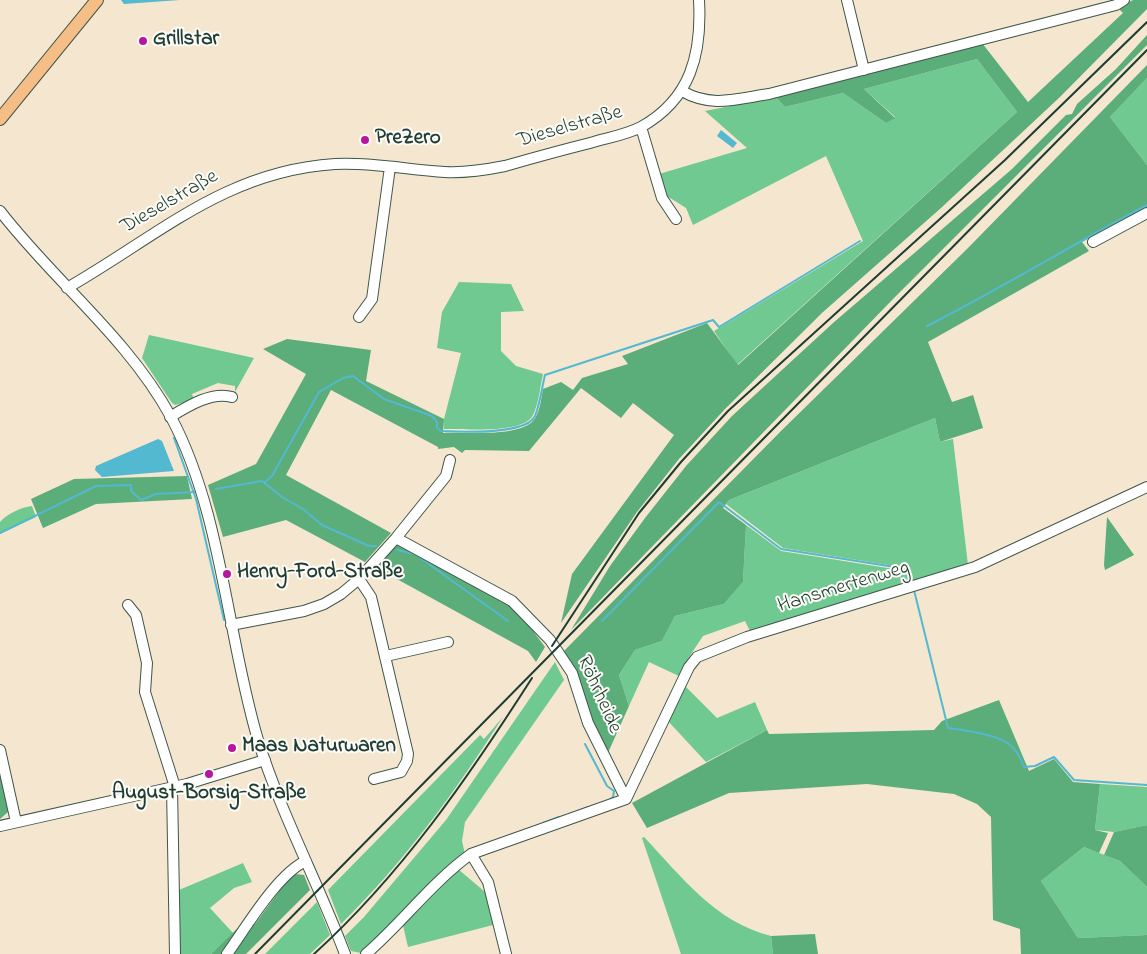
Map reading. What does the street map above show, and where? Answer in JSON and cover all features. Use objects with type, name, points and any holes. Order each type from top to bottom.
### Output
[{"type":"main road","points":[[0,119],[96,0]]},
{"type":"street","name":"Dieselstraße","points":[[68,288],[180,215],[246,183],[277,174],[337,164],[446,172],[486,170],[641,127],[665,109],[682,91],[698,52],[700,30],[699,0]]},
{"type":"street","points":[[847,0],[864,70]]},
{"type":"street","points":[[682,91],[696,99],[716,102],[768,94],[1107,7],[1124,0]]},
{"type":"street","name":"Dieselstraße","points":[[641,127],[662,198],[676,219]]},
{"type":"street","points":[[359,317],[372,299],[390,167]]},
{"type":"street","points":[[0,203],[16,229]]},
{"type":"street","points":[[0,211],[118,341],[148,380],[170,416],[193,468],[209,522],[251,712],[265,760],[345,954]]},
{"type":"street","points":[[1093,242],[1147,213]]},
{"type":"street","points":[[170,416],[214,396],[223,394],[232,397]]},
{"type":"street","points":[[231,625],[304,611],[324,604],[360,579],[446,476],[450,460]]},
{"type":"street","name":"Hansmertenweg","points":[[626,799],[689,667],[698,657],[747,637],[975,567],[1147,487]]},
{"type":"street","name":"Röhrheide","points":[[396,538],[512,600],[550,640],[572,673],[588,723],[626,799]]},
{"type":"street","points":[[360,579],[371,597],[408,754],[407,761],[401,772],[374,779]]},
{"type":"street","points":[[128,605],[136,614],[147,663],[145,692],[173,787],[175,954]]},
{"type":"street","points":[[386,656],[448,642]]},
{"type":"street","points":[[0,750],[16,822]]},
{"type":"street","points":[[0,826],[173,787],[265,760]]},
{"type":"street","points":[[366,954],[417,901],[471,854],[626,799]]},
{"type":"street","points":[[471,854],[488,882],[506,954]]},
{"type":"street","points":[[227,954],[283,878],[296,866],[306,862]]},
{"type":"green space","points":[[1133,0],[1147,0],[1147,9],[1060,97],[941,208],[823,312],[725,409],[679,459],[637,512],[561,623],[572,574],[674,435],[633,403],[621,418],[581,388],[529,451],[465,450],[462,453],[454,447],[438,449],[438,447],[331,390],[286,475],[391,533],[365,562],[286,520],[223,537],[208,485],[256,464],[306,374],[263,349],[287,339],[371,350],[366,381],[444,419],[443,433],[503,432],[524,427],[532,422],[537,415],[543,389],[561,382],[573,390],[582,378],[628,364],[622,356],[707,323],[738,365],[1017,112],[977,59],[864,89],[895,118],[886,123],[843,93],[785,107],[776,97],[982,43],[1028,102],[1123,13],[1118,8]]},
{"type":"green space","points":[[1147,35],[1147,45],[895,297],[571,630],[610,566],[645,518],[686,466],[732,416],[833,323],[1012,169],[1066,115],[1072,114],[1077,104],[1116,69]]},
{"type":"green space","points":[[977,59],[1017,112],[737,365],[714,331],[863,241],[826,156],[693,225],[686,208],[667,196],[659,174],[747,148],[705,111],[776,97],[785,107],[843,93],[886,123],[895,117],[864,89]]},
{"type":"green space","points":[[1147,65],[1147,78],[1110,117],[1147,165],[1147,207],[1082,242],[1089,251],[928,342],[952,402],[973,395],[983,428],[940,442],[935,418],[729,500],[723,508],[746,525],[743,582],[724,604],[675,616],[662,641],[635,650],[619,675],[629,706],[607,755],[563,652],[782,430],[968,248]]},
{"type":"green space","points":[[1147,78],[1147,165],[1110,117]]},
{"type":"green space","points":[[459,282],[511,284],[524,311],[501,312],[501,351],[516,366],[543,374],[535,410],[527,421],[505,428],[444,429],[444,419],[461,353],[437,348],[442,312]]},
{"type":"green space","points":[[149,335],[254,358],[235,392],[235,386],[218,383],[192,394],[194,400],[175,405],[142,358]]},
{"type":"green space","points":[[935,418],[940,442],[953,439],[968,565],[905,584],[901,567],[783,548],[726,504],[729,500]]},
{"type":"green space","points":[[187,476],[192,499],[96,504],[43,528],[31,499],[74,479]]},
{"type":"green space","points":[[32,506],[36,517],[0,534],[0,522],[3,519],[19,509]]},
{"type":"green space","points":[[1107,517],[1134,555],[1105,570],[1104,565]]},
{"type":"green space","points":[[746,525],[781,551],[900,570],[901,586],[751,633],[745,621],[703,636],[687,660],[681,677],[649,662],[629,706],[619,675],[635,650],[662,641],[675,616],[724,604],[743,582]]},
{"type":"green space","points":[[398,542],[513,604],[545,647],[536,662],[528,651],[375,567]]},
{"type":"green space","points":[[555,662],[564,680],[465,822],[462,841],[465,854],[361,953],[351,951],[345,936],[364,917],[446,820]]},
{"type":"green space","points":[[683,684],[717,718],[755,702],[767,730],[706,762],[667,720]]},
{"type":"green space","points":[[999,700],[1029,771],[1054,759],[1073,782],[1100,784],[1095,830],[1108,833],[1099,853],[1084,847],[1041,881],[1078,938],[1147,935],[1147,954],[1021,954],[1020,929],[993,920],[991,817],[977,804],[954,794],[867,784],[729,793],[647,828],[632,803],[767,730],[769,734],[934,730],[942,721]]},
{"type":"green space","points":[[503,717],[448,799],[408,851],[341,924],[328,890],[480,735],[484,739]]},
{"type":"green space","points":[[0,772],[8,812],[0,819]]},
{"type":"green space","points":[[1100,784],[1147,787],[1147,825],[1114,832],[1095,830]]},
{"type":"green space","points":[[1147,825],[1147,887],[1120,861],[1104,855],[1114,832]]},
{"type":"green space","points":[[644,837],[686,882],[716,909],[751,929],[771,936],[773,954],[681,954],[642,838]]},
{"type":"green space","points":[[1084,847],[1120,861],[1147,887],[1147,935],[1078,938],[1041,881]]},
{"type":"green space","points":[[243,863],[252,882],[234,888],[210,908],[233,933],[211,954],[178,954],[179,890]]},
{"type":"green space","points":[[458,869],[485,892],[493,925],[408,947],[402,921]]},
{"type":"green space","points":[[295,874],[304,875],[310,890],[246,954],[211,954],[248,918],[255,924],[285,883]]},
{"type":"green space","points":[[317,902],[330,935],[310,954],[265,954]]},
{"type":"green space","points":[[815,934],[818,954],[773,954],[771,936]]},
{"type":"water","points":[[121,0],[180,0],[124,4]]},
{"type":"water","points":[[721,130],[737,143],[733,148],[717,136]]},
{"type":"water","points":[[158,439],[162,441],[174,471],[102,477],[95,470],[96,466]]},
{"type":"waterway","points":[[927,326],[983,297],[1147,205]]},
{"type":"waterway","points":[[265,482],[272,476],[319,392],[343,378],[353,376],[384,399],[432,416],[437,422],[437,428],[441,431],[492,431],[519,427],[529,422],[535,416],[545,375],[713,320],[719,327],[860,241]]},
{"type":"waterway","points":[[174,438],[196,499],[224,620]]},
{"type":"waterway","points":[[216,489],[262,481],[282,497],[303,509],[322,525],[369,546],[376,546]]},
{"type":"waterway","points":[[0,533],[96,486],[131,485],[131,491],[141,500],[156,494],[196,492]]},
{"type":"waterway","points":[[602,621],[719,502],[781,549],[901,568],[902,577]]},
{"type":"waterway","points":[[397,550],[415,554],[508,621]]},
{"type":"waterway","points":[[914,590],[948,728],[980,733],[1009,744],[1020,758],[1024,767],[1035,766],[1054,757],[1074,780],[1147,785]]},
{"type":"waterway","points":[[585,744],[607,786],[614,791],[613,797],[609,800]]},
{"type":"waterway","points":[[576,812],[588,807]]},
{"type":"waterway","points":[[543,823],[559,817]]},
{"type":"railway","points":[[552,646],[639,513],[681,462],[728,411],[1005,160],[1147,22]]},
{"type":"railway","points":[[255,954],[1147,50]]},
{"type":"railway","points":[[314,954],[376,891],[432,824],[532,678]]},
{"type":"place","name":"Grillstar","points":[[143,41]]},
{"type":"place","name":"PreZero","points":[[365,140]]},
{"type":"place","name":"Henry-Ford-Straße","points":[[227,574]]},
{"type":"place","name":"Maas Naturwaren","points":[[232,748]]},
{"type":"place","name":"August-Borsig-Straße","points":[[209,774]]}]
